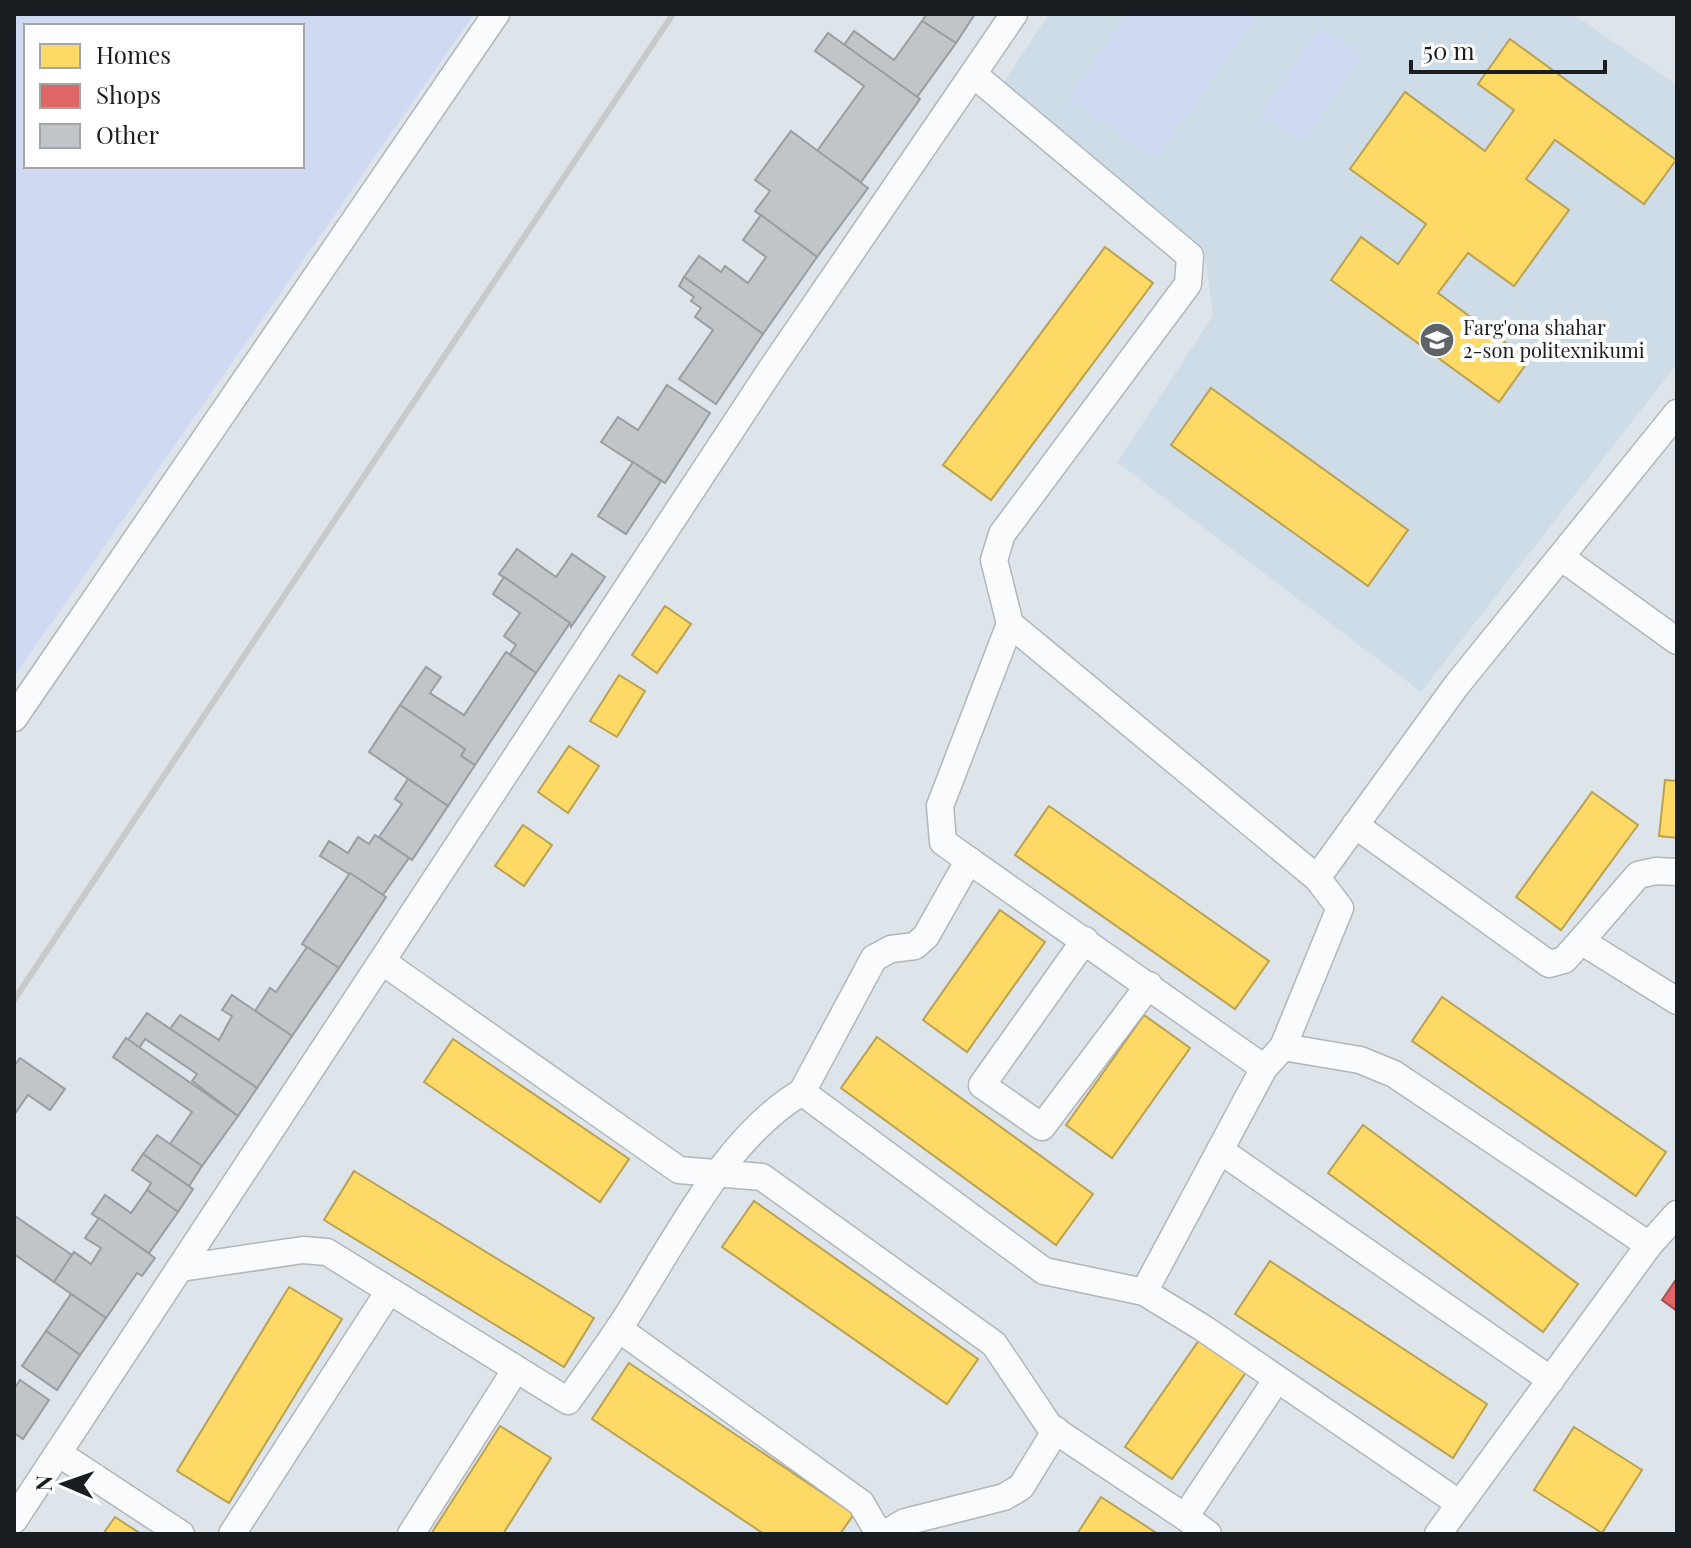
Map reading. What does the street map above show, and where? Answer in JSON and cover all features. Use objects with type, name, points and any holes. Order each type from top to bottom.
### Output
[{"type":"street","points":[[14,718],[496,14]]},
{"type":"street","points":[[14,1520],[772,368],[1014,14]]},
{"type":"street","points":[[973,74],[1190,256],[1188,284],[1002,534],[994,560],[1010,624],[940,806],[943,842],[1264,1068]]},
{"type":"street","points":[[1317,878],[1456,686],[1677,413]]},
{"type":"street","points":[[1562,558],[1677,641]]},
{"type":"street","points":[[1010,624],[1317,878],[1340,908],[1283,1047],[1264,1068],[1144,1292]]},
{"type":"street","points":[[1355,825],[1549,964],[1564,960],[1638,875],[1656,871],[1677,872]]},
{"type":"street","points":[[181,1268],[303,1250],[327,1252],[568,1401],[619,1329],[716,1173],[781,1105],[802,1092],[874,958],[891,949],[915,946],[926,936],[969,860]]},
{"type":"street","points":[[1085,940],[982,1085],[1042,1127],[1149,985]]},
{"type":"street","points":[[1581,941],[1677,1001]]},
{"type":"street","points":[[383,962],[679,1170],[762,1177],[994,1344],[1050,1427],[1208,1534]]},
{"type":"street","points":[[1283,1047],[1360,1060],[1394,1074],[1649,1245]]},
{"type":"street","points":[[802,1092],[1044,1271],[1144,1292],[1460,1504]]},
{"type":"street","points":[[1221,1151],[1551,1380]]},
{"type":"street","points":[[1438,1534],[1649,1245],[1677,1214]]},
{"type":"street","points":[[232,1534],[389,1291]]},
{"type":"street","points":[[619,1329],[861,1503],[882,1534],[905,1522],[1004,1497],[1021,1487],[1056,1430]]},
{"type":"street","points":[[411,1534],[516,1369]]},
{"type":"street","points":[[1185,1517],[1277,1379]]},
{"type":"street","points":[[58,1453],[181,1534]]},
{"type":"shaded area","points":[[14,14],[474,14],[14,677]]},
{"type":"shaded area","name":"Farg'ona shahar 2-son politexnikumi","points":[[1049,14],[1573,14],[1677,85],[1677,364],[1421,692],[1117,462],[1213,316],[1204,249],[1003,83]]},
{"type":"shaded area","points":[[1128,14],[1259,14],[1155,159],[1068,97]]},
{"type":"shaded area","points":[[1320,27],[1362,56],[1303,142],[1261,114]]},
{"type":"building: Homes","points":[[1510,39],[1676,160],[1644,204],[1555,140],[1526,179],[1569,210],[1514,286],[1468,253],[1438,293],[1529,360],[1499,402],[1331,280],[1361,237],[1398,264],[1426,224],[1350,169],[1405,92],[1485,151],[1514,110],[1478,84]]},
{"type":"building: Homes","points":[[1105,247],[1153,283],[991,500],[943,465]]},
{"type":"building: Homes","points":[[1211,388],[1408,530],[1368,586],[1171,445]]},
{"type":"building: Homes","points":[[665,606],[691,624],[657,673],[632,655]]},
{"type":"building: Homes","points":[[619,675],[645,691],[617,737],[590,721]]},
{"type":"building: Homes","points":[[569,746],[599,766],[568,813],[538,792]]},
{"type":"building: Homes","points":[[1665,780],[1677,781],[1677,838],[1659,836]]},
{"type":"building: Homes","points":[[1592,792],[1638,825],[1561,930],[1516,897]]},
{"type":"building: Homes","points":[[1049,806],[1269,961],[1235,1009],[1015,855]]},
{"type":"building: Homes","points":[[523,825],[552,845],[524,886],[495,866]]},
{"type":"building: Homes","points":[[1000,910],[1045,942],[967,1052],[923,1020]]},
{"type":"building: Homes","points":[[1442,997],[1666,1152],[1636,1196],[1412,1041]]},
{"type":"building: Homes","points":[[1144,1015],[1190,1048],[1112,1158],[1066,1125]]},
{"type":"building: Homes","points":[[877,1037],[1093,1194],[1056,1245],[841,1088]]},
{"type":"building: Homes","points":[[453,1039],[629,1159],[600,1202],[424,1082]]},
{"type":"building: Homes","points":[[1363,1125],[1578,1284],[1543,1332],[1328,1173]]},
{"type":"building: Homes","points":[[354,1171],[594,1318],[564,1367],[324,1220]]},
{"type":"building: Homes","points":[[754,1201],[978,1359],[947,1404],[722,1247]]},
{"type":"building: Homes","points":[[1270,1261],[1487,1404],[1453,1458],[1235,1314]]},
{"type":"building: Homes","points":[[289,1287],[342,1319],[229,1503],[177,1471]]},
{"type":"building: Homes","points":[[1204,1333],[1251,1365],[1172,1479],[1125,1447]]},
{"type":"building: Homes","points":[[629,1363],[854,1514],[840,1534],[764,1534],[592,1419]]},
{"type":"building: Homes","points":[[500,1426],[551,1458],[503,1534],[431,1534]]},
{"type":"building: Homes","points":[[1574,1427],[1642,1470],[1602,1533],[1534,1490]]},
{"type":"building: Homes","points":[[1101,1497],[1158,1534],[1077,1534]]},
{"type":"building: Homes","points":[[115,1517],[141,1534],[103,1534]]},
{"type":"building: Shops","points":[[1677,1278],[1677,1311],[1662,1300]]},
{"type":"building: Other","points":[[927,14],[975,14],[956,43],[922,21]]},
{"type":"building: Other","points":[[922,21],[956,43],[917,97],[844,45],[854,31],[894,60]]},
{"type":"building: Other","points":[[828,33],[920,99],[861,182],[817,151],[864,86],[815,51]]},
{"type":"building: Other","points":[[791,131],[868,188],[817,257],[755,211],[770,191],[755,180]]},
{"type":"building: Other","points":[[761,215],[817,257],[763,334],[684,277],[699,256],[721,272],[725,266],[748,283],[766,257],[743,240]]},
{"type":"building: Other","points":[[684,277],[763,334],[716,404],[679,379],[713,330],[695,317],[701,308],[691,301],[694,297],[679,286]]},
{"type":"building: Other","points":[[667,385],[710,413],[665,483],[601,442],[618,417],[638,430]]},
{"type":"building: Other","points":[[633,462],[661,481],[626,534],[598,516]]},
{"type":"building: Other","points":[[517,549],[556,577],[572,554],[605,577],[571,627],[570,623],[499,574]]},
{"type":"building: Other","points":[[504,577],[570,623],[536,673],[510,654],[516,645],[504,636],[520,613],[493,594]]},
{"type":"building: Other","points":[[506,652],[536,673],[475,765],[461,756],[465,749],[400,705],[426,667],[441,677],[430,693],[464,715]]},
{"type":"building: Other","points":[[400,705],[465,749],[461,756],[475,765],[448,806],[369,752]]},
{"type":"building: Other","points":[[408,779],[448,806],[412,860],[379,837],[402,804],[395,799]]},
{"type":"building: Other","points":[[375,835],[409,858],[383,895],[320,856],[329,841],[348,853],[358,837],[369,844]]},
{"type":"building: Other","points":[[350,873],[386,897],[339,968],[302,944]]},
{"type":"building: Other","points":[[307,947],[339,968],[292,1036],[255,1011],[270,988],[276,992]]},
{"type":"building: Other","points":[[232,995],[292,1036],[257,1088],[170,1029],[180,1015],[219,1040],[232,1016],[222,1010]]},
{"type":"building: Other","points":[[147,1013],[257,1088],[238,1116],[192,1081],[197,1074],[145,1039],[139,1048],[128,1040]]},
{"type":"building: Other","points":[[126,1038],[238,1116],[202,1166],[170,1144],[192,1112],[113,1057]]},
{"type":"building: Other","points":[[20,1058],[65,1089],[50,1110],[28,1095],[14,1115],[14,1066]]},
{"type":"building: Other","points":[[157,1135],[202,1166],[189,1186],[143,1154]]},
{"type":"building: Other","points":[[143,1154],[193,1189],[178,1212],[147,1190],[151,1183],[132,1170]]},
{"type":"building: Other","points":[[147,1190],[178,1212],[149,1253],[92,1214],[105,1195],[131,1213]]},
{"type":"building: Other","points":[[15,1216],[72,1255],[54,1282],[14,1254]]},
{"type":"building: Other","points":[[99,1218],[155,1258],[142,1276],[137,1273],[106,1318],[54,1282],[74,1252],[91,1264],[101,1248],[85,1238]]},
{"type":"building: Other","points":[[71,1294],[106,1318],[80,1355],[46,1331]]},
{"type":"building: Other","points":[[46,1331],[80,1355],[57,1390],[22,1366]]},
{"type":"building: Other","points":[[20,1380],[49,1400],[23,1439],[14,1433],[14,1389]]},
{"type":"railway","points":[[14,1000],[673,14]]},
{"type":"place","name":"Farg'ona shahar 2-son politexnikumi","points":[[1437,340]]}]
